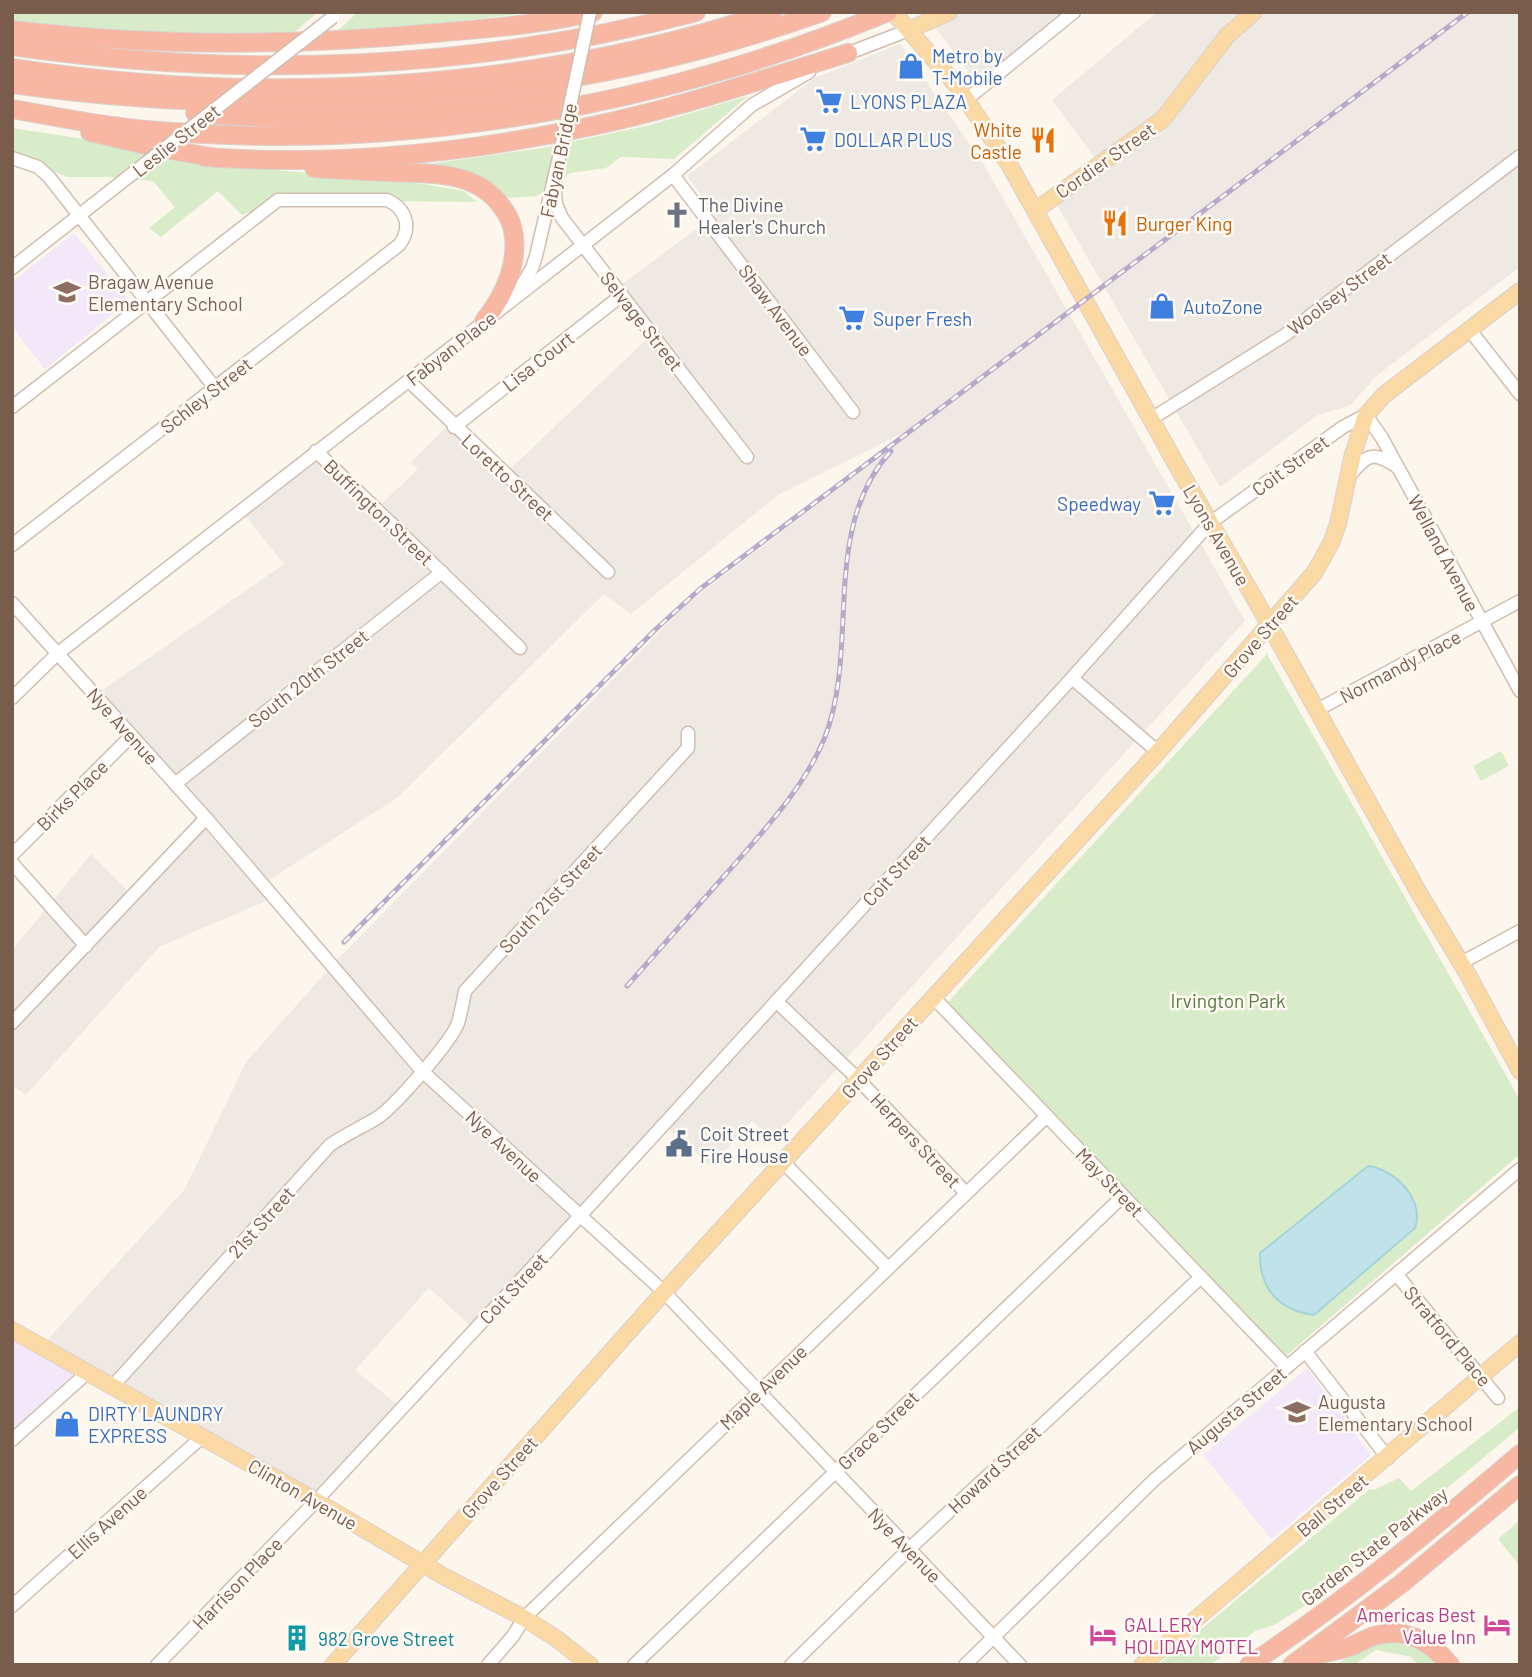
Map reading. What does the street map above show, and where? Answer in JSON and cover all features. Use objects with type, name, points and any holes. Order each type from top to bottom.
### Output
[{"type":"highway","points":[[12,30],[142,42],[278,43],[384,38],[500,27],[550,21],[592,12]]},
{"type":"highway","points":[[12,46],[112,59],[182,64],[358,64],[428,59],[534,46],[604,34],[696,12]]},
{"type":"highway","points":[[12,68],[99,79],[205,86],[382,84],[487,74],[569,62],[661,43],[772,12]]},
{"type":"highway","points":[[12,85],[117,97],[223,103],[330,102],[436,96],[608,71],[715,46],[822,12]]},
{"type":"highway","points":[[12,109],[137,129],[231,135],[301,135],[407,129],[512,117],[684,81],[786,50],[891,12]]},
{"type":"highway","points":[[12,85],[100,102],[170,111],[256,118],[349,120],[427,114],[536,100],[786,50]]},
{"type":"highway","points":[[205,157],[267,159],[366,156],[475,146],[536,137],[658,110],[848,54]]},
{"type":"highway","points":[[58,118],[100,136],[205,157],[290,167],[446,175],[478,185],[490,193],[501,206],[509,219],[514,239],[514,259],[508,280],[484,321]]},
{"type":"highway","name":"Garden State Parkway","points":[[1249,1665],[1390,1564],[1520,1454]]},
{"type":"highway","points":[[1297,1662],[1401,1584],[1520,1485]]},
{"type":"highway","points":[[1297,1662],[1351,1646],[1380,1634],[1396,1633],[1413,1636],[1428,1643],[1450,1665]]},
{"type":"main road","name":"Lyons Avenue","points":[[891,12],[967,99],[1036,210],[1151,419],[1270,625],[1520,1071]]},
{"type":"main road","points":[[908,29],[948,12]]},
{"type":"main road","name":"Cordier Street","points":[[1036,210],[1163,118],[1227,36],[1254,12]]},
{"type":"main road","name":"Coit Street","points":[[1366,415],[1384,396],[1520,291]]},
{"type":"main road","name":"Grove Street","points":[[333,1665],[664,1292],[1158,752],[1270,625],[1322,562],[1338,524],[1347,479],[1366,415]]},
{"type":"main road","name":"Clinton Avenue","points":[[12,1330],[421,1563],[524,1618],[590,1665]]},
{"type":"main road","name":"Ball Street","points":[[1142,1665],[1520,1343]]},
{"type":"street","name":"Fabyan Bridge","points":[[510,302],[532,268],[592,12]]},
{"type":"street","points":[[967,99],[1074,12]]},
{"type":"street","name":"Leslie Street","points":[[12,268],[337,15]]},
{"type":"street","name":"Fabyan Place","points":[[12,698],[57,654],[673,175],[735,118],[794,79],[908,29]]},
{"type":"street","name":"Woolsey Street","points":[[1151,419],[1285,334],[1520,156]]},
{"type":"street","points":[[12,158],[44,171],[215,388]]},
{"type":"street","name":"Shaw Avenue","points":[[673,175],[853,412]]},
{"type":"street","name":"Selvage Street","points":[[554,178],[559,214],[747,457]]},
{"type":"street","name":"Schley Street","points":[[12,545],[399,245],[407,231],[405,216],[394,203],[380,200],[278,200],[146,301]]},
{"type":"street","name":"Lisa Court","points":[[454,427],[622,295]]},
{"type":"street","points":[[12,407],[146,301]]},
{"type":"street","points":[[1469,329],[1520,394]]},
{"type":"street","name":"Loretto Street","points":[[409,381],[608,572]]},
{"type":"street","name":"Welland Avenue","points":[[1366,415],[1399,468],[1520,691]]},
{"type":"street","name":"Coit Street","points":[[316,1501],[1072,678],[1210,523],[1343,427],[1366,415]]},
{"type":"street","name":"Buffington Street","points":[[316,451],[520,648]]},
{"type":"street","points":[[1347,479],[1365,458],[1374,456],[1386,459],[1399,468]]},
{"type":"street","name":"South 20th Street","points":[[175,784],[442,572]]},
{"type":"street","name":"Normandy Place","points":[[1317,710],[1520,601]]},
{"type":"street","name":"Nye Avenue","points":[[12,603],[206,818],[422,1071],[664,1292],[1020,1665]]},
{"type":"street","points":[[1072,678],[1158,752]]},
{"type":"street","name":"South 21st Street","points":[[422,1071],[447,1043],[458,1024],[465,991],[688,748],[688,733]]},
{"type":"street","name":"Birks Place","points":[[12,855],[131,736]]},
{"type":"street","points":[[12,1023],[206,818]]},
{"type":"street","points":[[12,863],[86,946]]},
{"type":"street","points":[[1461,963],[1520,930]]},
{"type":"street","name":"May Street","points":[[933,997],[1287,1367]]},
{"type":"street","name":"Herpers Street","points":[[776,1001],[859,1080],[965,1192]]},
{"type":"street","name":"21st Street","points":[[112,1387],[330,1145],[379,1117],[422,1071]]},
{"type":"street","name":"Maple Avenue","points":[[488,1665],[513,1636],[524,1618],[1047,1116]]},
{"type":"street","points":[[783,1162],[888,1268]]},
{"type":"street","name":"Augusta Street","points":[[965,1665],[1154,1480],[1520,1169]]},
{"type":"street","name":"Grace Street","points":[[634,1665],[1123,1196]]},
{"type":"street","name":"Stratford Place","points":[[1397,1275],[1498,1398]]},
{"type":"street","name":"Howard Street","points":[[791,1665],[909,1549],[1200,1277]]},
{"type":"street","points":[[1306,1351],[1388,1458]]},
{"type":"street","points":[[12,1440],[87,1373]]},
{"type":"street","name":"Ellis Avenue","points":[[12,1606],[202,1437]]},
{"type":"street","name":"Harrison Place","points":[[157,1665],[316,1501]]},
{"type":"shaded area","points":[[941,12],[1074,12],[979,85],[928,18]]},
{"type":"shaded area","points":[[1157,12],[1520,12],[1520,267],[1376,376],[1351,405],[1318,415],[1220,487],[1053,198],[1100,165],[1052,100]]},
{"type":"shaded area","points":[[900,44],[984,165],[1245,621],[773,1139],[752,1121],[711,1166],[662,1123],[475,1330],[429,1288],[355,1370],[403,1409],[312,1503],[39,1349],[185,1189],[246,1062],[335,962],[688,603],[929,420],[778,495],[631,614],[604,594],[397,798],[269,880],[280,895],[159,947],[26,1095],[12,1085],[12,950],[91,854],[132,895],[206,817],[94,696],[284,564],[240,509],[321,452],[378,507],[418,469],[411,462],[449,424],[505,474],[653,333],[617,288],[715,215],[687,176],[815,78]]},
{"type":"shaded area","name":"Bragaw Avenue Elementary School","points":[[74,233],[129,301],[45,369],[12,327],[12,282]]},
{"type":"shaded area","points":[[12,1337],[77,1375],[12,1433]]},
{"type":"shaded area","name":"Augusta Elementary School","points":[[1307,1368],[1371,1455],[1271,1539],[1203,1455]]},
{"type":"green space","points":[[12,12],[318,12],[289,37],[185,35],[81,28],[12,21]]},
{"type":"green space","points":[[358,12],[538,12],[333,35]]},
{"type":"green space","points":[[748,96],[674,159],[621,157],[606,168],[570,173],[537,196],[509,198],[428,164],[542,148],[650,125]]},
{"type":"green space","points":[[12,128],[124,145],[169,160],[417,183],[464,191],[477,202],[278,200],[242,215],[218,191],[161,237],[149,228],[175,207],[153,181],[67,177],[12,153]]},
{"type":"green space","name":"Irvington Park","points":[[1267,654],[1520,1100],[1520,1154],[1286,1356],[947,1003]]},
{"type":"green space","points":[[1501,751],[1509,766],[1481,781],[1473,766]]},
{"type":"green space","points":[[1520,1407],[1520,1427],[1314,1600],[1274,1625],[1255,1631],[1210,1665],[1158,1665],[1370,1489],[1374,1490],[1399,1478],[1411,1491]]},
{"type":"green space","points":[[1520,1520],[1520,1564],[1519,1565],[1498,1539]]},
{"type":"green space","points":[[1385,1641],[1411,1644],[1439,1665],[1418,1665],[1411,1657],[1376,1650],[1354,1665],[1335,1665],[1357,1652]]},
{"type":"water","points":[[1368,1166],[1388,1173],[1405,1187],[1416,1206],[1415,1228],[1314,1315],[1290,1308],[1267,1287],[1260,1253]]},
{"type":"railway","points":[[344,942],[655,630],[700,589],[1468,12]]},
{"type":"railway","points":[[627,986],[767,826],[794,792],[816,756],[825,737],[835,702],[848,552],[856,516],[869,482],[891,451]]},
{"type":"place","name":"Metro by T-Mobile","points":[[911,66]]},
{"type":"place","name":"LYONS PLAZA","points":[[829,101]]},
{"type":"place","name":"DOLLAR PLUS","points":[[813,139]]},
{"type":"place","name":"White Castle","points":[[1043,140]]},
{"type":"place","name":"The Divine Healer's Church","points":[[677,215]]},
{"type":"place","name":"Burger King","points":[[1115,223]]},
{"type":"place","name":"Bragaw Avenue Elementary School","points":[[67,292]]},
{"type":"place","name":"AutoZone","points":[[1162,306]]},
{"type":"place","name":"Super Fresh","points":[[852,318]]},
{"type":"place","name":"Speedway","points":[[1162,503]]},
{"type":"place","name":"Coit Street Fire House","points":[[679,1144]]},
{"type":"place","name":"Augusta Elementary School","points":[[1297,1412]]},
{"type":"place","name":"DIRTY LAUNDRY EXPRESS","points":[[67,1424]]},
{"type":"place","name":"Americas Best Value Inn","points":[[1497,1625]]},
{"type":"place","name":"GALLERY HOLIDAY MOTEL","points":[[1103,1635]]},
{"type":"place","name":"982 Grove Street","points":[[297,1638]]}]
